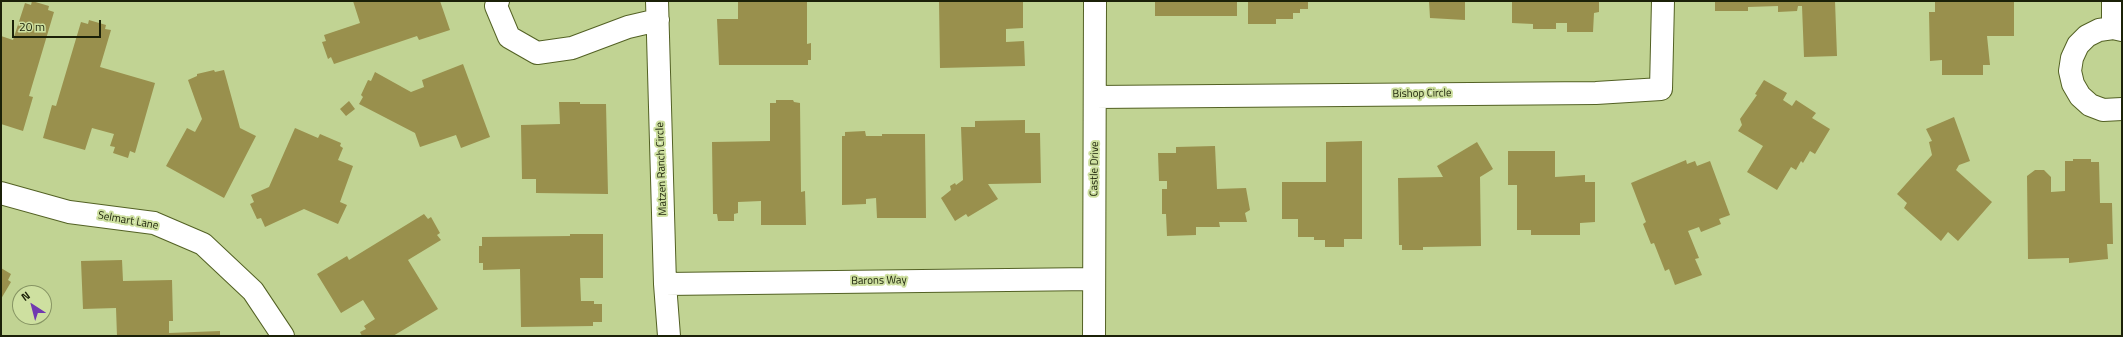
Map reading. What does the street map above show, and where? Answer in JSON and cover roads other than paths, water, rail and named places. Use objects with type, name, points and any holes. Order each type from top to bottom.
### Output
[{"type":"street","points":[[498,1],[496,6],[509,37],[537,53],[572,48],[628,27],[657,11]]},
{"type":"street","name":"Castle Drive","points":[[1094,336],[1095,1]]},
{"type":"street","name":"Bishop Circle","points":[[1095,97],[1596,93],[1661,89],[1663,1]]},
{"type":"street","points":[[2113,1],[2117,29],[2099,30],[2087,36],[2078,45],[2072,58],[2070,71],[2073,84],[2080,96],[2090,105],[2103,110],[2122,109]]},
{"type":"street","name":"Matzen Ranch Circle","points":[[657,11],[665,284],[669,336]]},
{"type":"street","name":"Selmart Lane","points":[[1,193],[69,212],[154,223],[203,244],[253,291],[283,336]]},
{"type":"street","name":"Barons Way","points":[[665,284],[1093,279]]}]
